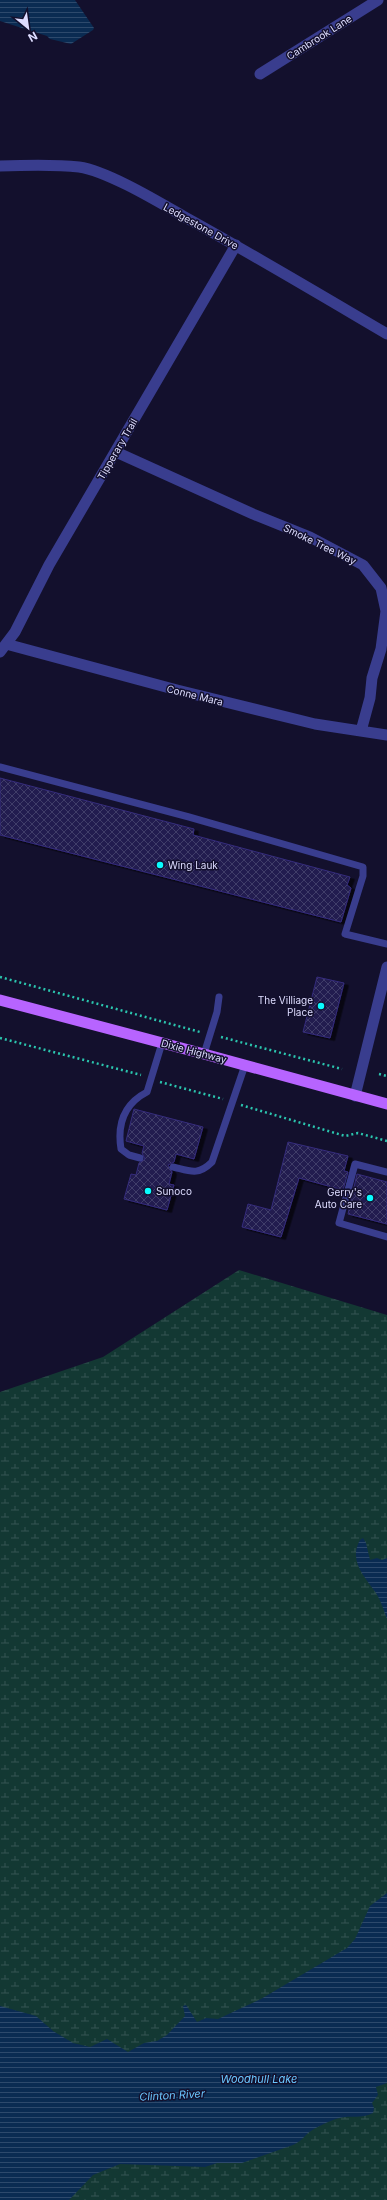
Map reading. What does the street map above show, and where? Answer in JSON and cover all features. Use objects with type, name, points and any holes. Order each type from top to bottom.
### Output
[{"type":"main road","name":"Dixie Highway","points":[[0,1000],[387,1104]]},
{"type":"street","name":"Cambrook Lane","points":[[260,74],[378,0]]},
{"type":"street","name":"Ledgestone Drive","points":[[0,166],[37,165],[80,168],[107,177],[155,200],[236,245],[387,334]]},
{"type":"street","name":"Tipperary Trail","points":[[3,648],[14,632],[49,565],[236,245]]},
{"type":"street","name":"Smoke Tree Way","points":[[116,452],[253,514],[310,537],[362,565],[381,588],[386,611],[382,649],[372,678],[370,698],[361,731]]},
{"type":"street","name":"Conne Mara","points":[[3,648],[315,724],[387,735]]},
{"type":"street","points":[[355,1096],[387,967]]},
{"type":"lane","points":[[0,767],[190,817],[363,867],[362,876],[345,934],[387,944]]},
{"type":"lane","points":[[204,1054],[219,997]]},
{"type":"lane","points":[[140,1158],[129,1155],[120,1149],[119,1138],[127,1107],[135,1098],[147,1092],[162,1043]]},
{"type":"lane","points":[[173,1167],[194,1172],[205,1169],[212,1162],[245,1065]]},
{"type":"lane","points":[[387,1172],[355,1164],[339,1222],[387,1237]]},
{"type":"path","points":[[0,977],[342,1069]]},
{"type":"path","points":[[0,1038],[135,1072],[151,1079],[345,1136],[358,1133],[387,1141]]},
{"type":"path","points":[[379,1074],[387,1076]]},
{"type":"green space","points":[[239,1270],[387,1315],[387,2200],[0,2200],[0,1392],[103,1357]]},
{"type":"water","points":[[0,0],[75,0],[94,28],[71,44],[50,39],[47,36],[0,21]]},
{"type":"water","points":[[363,1538],[366,1543],[370,1560],[377,1558],[382,1560],[387,1558],[387,1619],[378,1596],[363,1575],[357,1562],[357,1548],[360,1540]]},
{"type":"water","name":"Woodhull Lake","points":[[387,1893],[387,2083],[376,2087],[378,2095],[372,2103],[374,2108],[373,2113],[365,2116],[343,2117],[331,2121],[311,2131],[293,2145],[242,2163],[217,2163],[205,2167],[120,2164],[93,2175],[69,2200],[0,2200],[0,2006],[36,2016],[53,2031],[73,2043],[90,2047],[107,2039],[128,2052],[144,2043],[157,2041],[167,2035],[185,2016],[183,2006],[186,2005],[197,2022],[206,2018],[218,2019],[261,1999],[347,1948],[355,1939],[370,1906]]},
{"type":"building","points":[[0,778],[194,829],[193,835],[350,877],[347,885],[351,888],[341,922],[0,835]]},
{"type":"building","name":"The Villiage Place","points":[[317,977],[344,983],[330,1038],[303,1032]]},
{"type":"building","points":[[134,1109],[203,1127],[194,1159],[176,1154],[174,1162],[168,1165],[172,1172],[169,1184],[174,1185],[167,1210],[124,1199],[131,1174],[136,1175],[139,1163],[145,1159],[142,1153],[144,1146],[126,1141]]},
{"type":"building","points":[[288,1142],[348,1156],[344,1171],[348,1172],[343,1190],[299,1178],[281,1237],[242,1227],[248,1204],[271,1210]]},
{"type":"building","name":"Gerry's Auto Care","points":[[357,1174],[387,1182],[387,1224],[348,1214]]},
{"type":"place","name":"Wing Lauk","points":[[160,865]]},
{"type":"place","name":"The Villiage Place","points":[[321,1006]]},
{"type":"place","name":"Sunoco","points":[[148,1191]]},
{"type":"place","name":"Gerry's Auto Care","points":[[370,1198]]},
{"type":"water label","name":"Clinton River","points":[[172,2095]]}]
